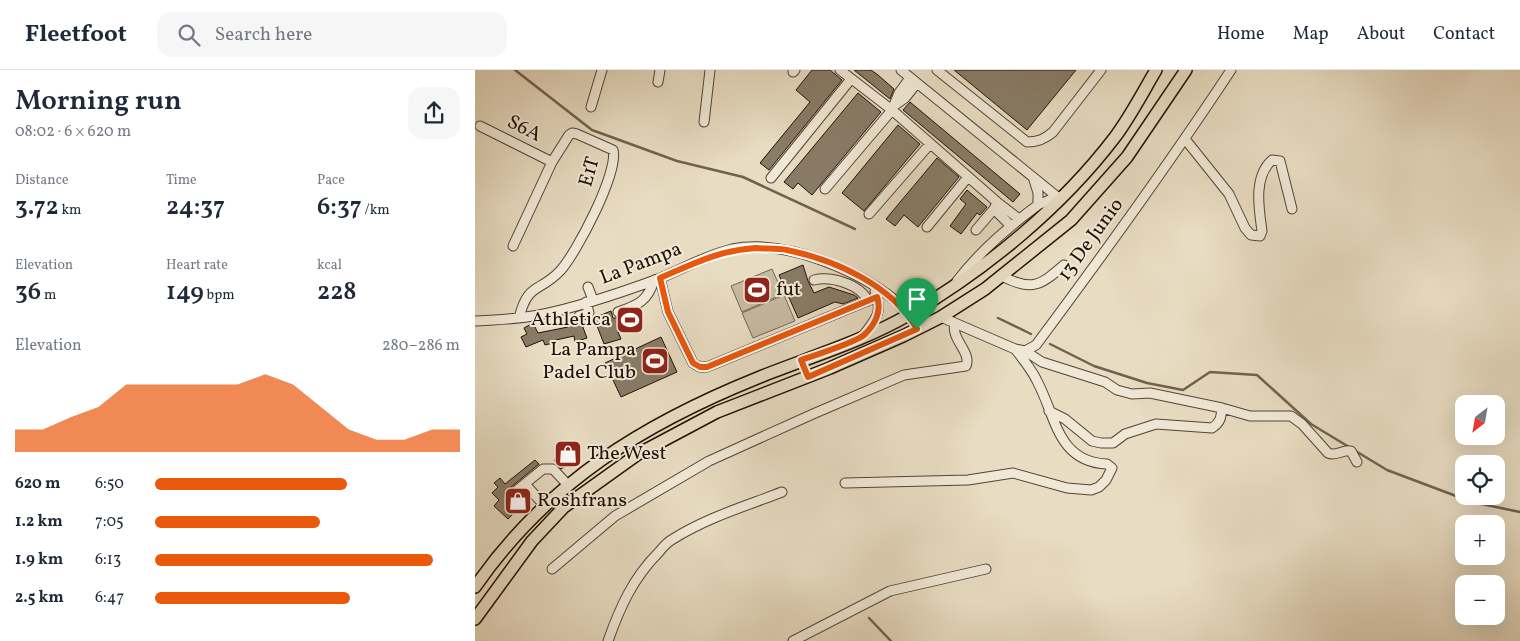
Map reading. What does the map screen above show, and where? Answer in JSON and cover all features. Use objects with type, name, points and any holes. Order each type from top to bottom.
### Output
[{"type":"main road","points":[[475,587],[525,524],[567,484],[595,463],[643,433],[726,390],[863,336],[909,315],[1001,251],[1087,170],[1116,136],[1156,70]]},
{"type":"main road","points":[[475,619],[533,541],[564,507],[638,454],[717,412],[808,377],[917,329],[941,317],[1002,276],[1071,220],[1121,165],[1186,70]]},
{"type":"main road","points":[[801,360],[808,377]]},
{"type":"street","points":[[591,107],[602,70]]},
{"type":"street","points":[[658,82],[660,70]]},
{"type":"street","points":[[704,122],[709,70]]},
{"type":"street","points":[[840,70],[893,108],[929,144],[969,177],[1011,226]]},
{"type":"street","points":[[901,70],[1058,198]]},
{"type":"street","points":[[937,70],[1027,142],[1036,142],[1046,138],[1053,132],[1101,70]]},
{"type":"street","name":"13 De Junio","points":[[1020,350],[1036,345],[1099,261],[1231,70]]},
{"type":"street","points":[[771,178],[851,79]]},
{"type":"street","points":[[825,189],[893,108],[905,98],[913,81]]},
{"type":"street","name":"S6A","points":[[480,126],[552,162]]},
{"type":"street","name":"E1T","points":[[513,246],[552,162],[572,133],[613,150],[614,155],[604,193],[587,228],[561,270],[530,291],[523,302],[519,318]]},
{"type":"street","points":[[1185,139],[1229,194],[1245,228],[1251,235],[1260,236],[1259,188],[1264,170],[1272,160],[1280,162],[1292,209]]},
{"type":"street","points":[[869,214],[929,144]]},
{"type":"street","points":[[927,227],[969,177]]},
{"type":"street","points":[[1034,180],[1038,193],[1038,205]]},
{"type":"street","points":[[955,284],[975,258],[1019,219],[1038,205],[1058,198]]},
{"type":"street","points":[[995,206],[1019,219]]},
{"type":"street","points":[[976,230],[995,206]]},
{"type":"street","name":"La Pampa","points":[[475,321],[539,315],[657,279],[706,258],[733,249],[756,248],[785,250],[827,262],[873,284],[909,315],[917,329]]},
{"type":"street","points":[[1002,276],[1026,284],[1039,285],[1064,265]]},
{"type":"street","points":[[834,280],[845,270]]},
{"type":"street","points":[[814,280],[824,278],[856,288],[866,296],[868,301]]},
{"type":"street","points":[[657,279],[668,312],[693,363],[700,367],[707,367],[877,297]]},
{"type":"street","points":[[618,312],[637,305],[651,292],[657,279]]},
{"type":"street","points":[[863,336],[879,315],[880,306],[873,284]]},
{"type":"street","points":[[579,316],[589,312],[588,287]]},
{"type":"street","points":[[941,317],[1020,350],[1042,362],[1105,382],[1117,390],[1132,394],[1150,392],[1250,416],[1291,416],[1303,424],[1327,452],[1333,454],[1348,450],[1354,454],[1357,462]]},
{"type":"street","points":[[552,569],[615,516],[709,461],[813,414],[904,376],[966,366],[968,359],[954,332],[955,323]]},
{"type":"street","points":[[845,482],[968,480],[1013,473],[1067,488],[1091,490],[1099,487],[1106,480],[1112,468],[1107,464],[1096,463],[1077,455],[1062,440],[1037,381],[1020,350]]},
{"type":"street","points":[[1049,411],[1065,419],[1092,441],[1113,443],[1125,434],[1156,424],[1212,428],[1219,424],[1222,408]]},
{"type":"street","points":[[511,495],[543,469],[553,469],[567,484]]},
{"type":"street","points":[[525,484],[544,505]]},
{"type":"street","points":[[608,641],[619,609],[632,585],[645,565],[671,539],[714,519],[782,492]]},
{"type":"street","points":[[793,641],[890,591],[986,569]]},
{"type":"shaded area","name":"fut","points":[[772,269],[783,294],[742,312],[731,286]]},
{"type":"shaded area","name":"fut","points":[[784,295],[795,321],[753,338],[742,313]]},
{"type":"building","points":[[812,70],[830,70],[842,80],[769,170],[760,163],[810,102],[796,90]]},
{"type":"building","points":[[854,70],[871,70],[878,75],[894,89],[890,99]]},
{"type":"building","points":[[954,70],[1076,70],[1027,130]]},
{"type":"building","points":[[858,93],[881,112],[812,195],[798,183],[793,189],[784,182]]},
{"type":"building","points":[[910,102],[1020,194],[1013,202],[903,110]]},
{"type":"building","points":[[898,125],[920,144],[864,211],[842,193]]},
{"type":"building","points":[[937,158],[959,177],[918,227],[904,215],[895,226],[886,219]]},
{"type":"building","points":[[967,190],[987,207],[980,215],[977,213],[961,234],[950,226],[966,204],[960,199]]},
{"type":"building","points":[[803,265],[814,293],[829,287],[858,298],[843,304],[835,302],[798,318],[779,275]]},
{"type":"building","points":[[638,310],[643,323],[638,324],[631,330],[618,332],[621,339],[604,344],[594,318],[611,311],[613,318],[620,318]]},
{"type":"building","points":[[581,322],[587,338],[575,342],[574,336],[556,340],[557,342],[545,345],[543,340],[526,347],[521,337],[527,334],[524,328],[533,323],[538,333],[568,327],[567,325]]},
{"type":"building","points":[[661,337],[677,372],[621,397],[605,363]]},
{"type":"building","points":[[566,444],[576,460],[561,469],[554,460],[564,454],[560,448]]},
{"type":"building","points":[[535,460],[539,464],[505,492],[505,496],[509,501],[515,500],[522,494],[527,500],[508,519],[494,506],[499,500],[492,493],[498,487],[494,483],[500,478],[505,484]]},
{"type":"waterway","points":[[515,70],[592,130],[677,161],[743,177],[855,229]]},
{"type":"waterway","points":[[998,318],[1031,334]]},
{"type":"waterway","points":[[1050,344],[1094,366],[1147,383],[1183,390],[1210,372],[1257,375],[1311,424],[1349,447]]},
{"type":"waterway","points":[[1354,450],[1387,470],[1472,502],[1520,512]]},
{"type":"waterway","points":[[869,618],[891,641]]},
{"type":"place","name":"fut","points":[[757,290]]},
{"type":"place","name":"Athletica","points":[[630,320]]},
{"type":"place","name":"La Pampa Padel Club","points":[[655,361]]},
{"type":"place","name":"The West","points":[[568,454]]},
{"type":"place","name":"Roshfrans","points":[[518,501]]},
{"type":"route","points":[[733,249],[785,250],[827,262],[873,284],[903,308],[917,329],[808,377],[801,360],[863,336],[879,315],[880,306],[877,297],[850,310],[707,367],[700,367],[693,363],[668,312],[660,278],[706,258],[733,249]]}]
